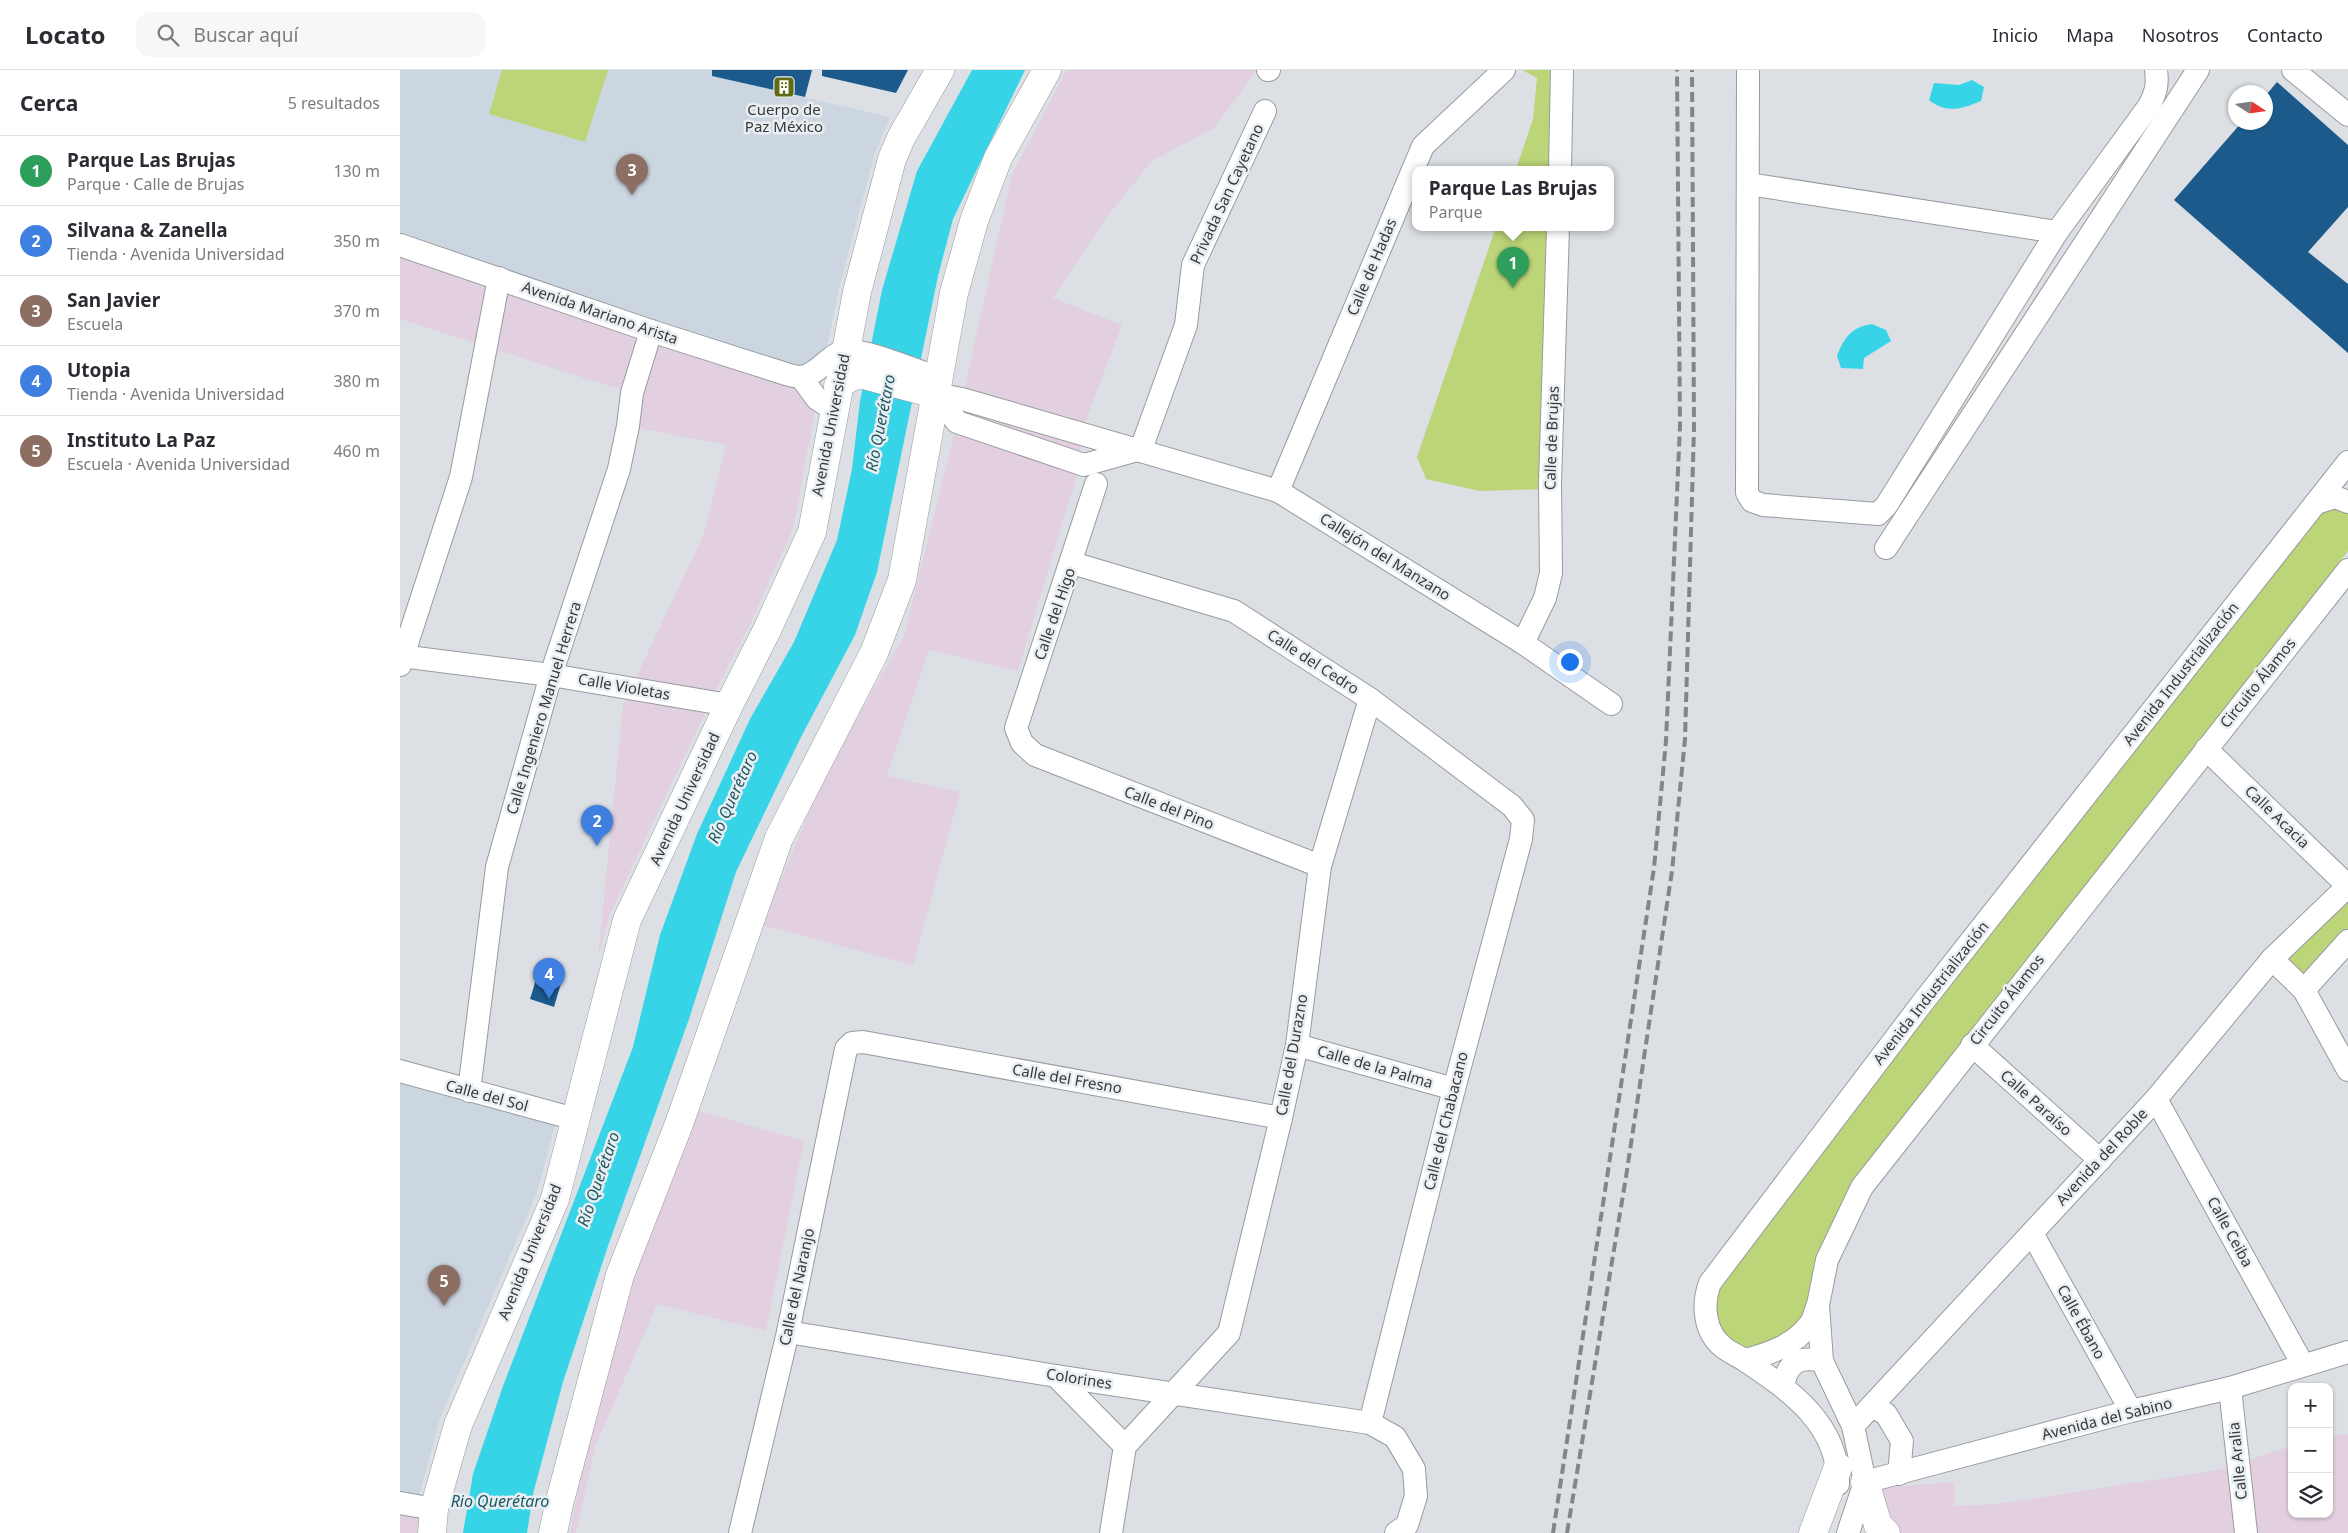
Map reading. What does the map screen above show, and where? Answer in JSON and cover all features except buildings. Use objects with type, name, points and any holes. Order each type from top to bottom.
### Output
[{"type":"main road","name":"Avenida Universidad","points":[[434,1521],[458,1424],[555,1199],[627,920],[729,705],[768,630],[812,532],[836,398],[858,360],[857,292],[892,159],[901,138],[940,70]]},
{"type":"main road","points":[[554,1533],[558,1504],[620,1275],[679,1124],[779,838],[874,653],[902,580],[930,432],[927,377],[954,293],[974,221],[998,158],[1047,70]]},
{"type":"main road","points":[[858,360],[927,377]]},
{"type":"main road","points":[[1814,1533],[1838,1467]]},
{"type":"main road","points":[[1865,1482],[1878,1525],[1886,1533]]},
{"type":"street","name":"Calle de Hadas","points":[[1415,166],[1423,146],[1504,70]]},
{"type":"street","points":[[1560,166],[1562,70]]},
{"type":"street","points":[[1748,70],[1750,184],[1747,493],[1752,500],[1763,505],[1878,514],[1886,506],[2057,232],[2149,106],[2155,94],[2158,81],[2156,70]]},
{"type":"street","points":[[1886,548],[2198,70]]},
{"type":"street","points":[[2293,70],[2348,115]]},
{"type":"street","name":"Privada San Cayetano","points":[[1141,449],[1186,325],[1193,265],[1265,111]]},
{"type":"street","name":"Calle de Hadas","points":[[1278,491],[1412,172]]},
{"type":"street","points":[[1750,184],[2057,232]]},
{"type":"street","name":"Calle de Brujas","points":[[1523,643],[1546,598],[1551,573],[1550,482],[1558,231]]},
{"type":"street","name":"Avenida Mariano Arista","points":[[400,245],[651,331],[801,377]]},
{"type":"street","points":[[401,659],[461,477],[499,278]]},
{"type":"street","name":"Calle Ingeniero Manuel Herrera","points":[[469,1091],[497,867],[551,675],[618,469],[628,426],[632,393],[651,331]]},
{"type":"street","points":[[836,398],[817,399],[801,377],[823,367],[832,357],[858,360]]},
{"type":"street","points":[[927,377],[957,422],[1084,465],[1141,449]]},
{"type":"street","name":"Callejón del Manzano","points":[[927,377],[962,398],[1141,449],[1278,491],[1523,643],[1611,704]]},
{"type":"street","name":"Avenida Industrialización","points":[[1827,1533],[1838,1504],[1838,1467],[1824,1427],[1783,1386],[1722,1347],[1708,1323],[1705,1295],[1710,1283],[1923,1002],[2348,462]]},
{"type":"street","name":"Calle del Higo","points":[[1022,743],[1016,728],[1072,563],[1096,484]]},
{"type":"street","points":[[2316,503],[2335,497],[2348,502]]},
{"type":"street","name":"Calle del Cedro","points":[[1072,563],[1234,612],[1370,699],[1512,806],[1522,820]]},
{"type":"street","name":"Circuito Álamos","points":[[1865,1482],[1853,1426],[1822,1361],[1818,1305],[1827,1260],[1862,1187],[2348,570]]},
{"type":"street","name":"Calle Violetas","points":[[401,659],[551,675],[729,705]]},
{"type":"street","name":"Calle del Durazno","points":[[1125,1446],[1229,1333],[1297,1044],[1320,866],[1370,699]]},
{"type":"street","name":"Calle del Pino","points":[[1022,743],[1035,756],[1320,866]]},
{"type":"street","name":"Calle Acacia","points":[[2206,749],[2348,886]]},
{"type":"street","name":"Calle del Chabacano","points":[[1370,1423],[1454,1089],[1521,839],[1522,820]]},
{"type":"street","name":"Avenida del Roble","points":[[1853,1426],[2156,1099],[2272,959],[2348,886]]},
{"type":"street","points":[[2304,990],[2348,941]]},
{"type":"street","points":[[2272,959],[2304,990],[2348,1070]]},
{"type":"street","name":"Calle del Fresno","points":[[852,1043],[863,1042],[1281,1118]]},
{"type":"street","name":"Calle del Naranjo","points":[[740,1533],[788,1332],[846,1049],[852,1043]]},
{"type":"street","name":"Calle de la Palma","points":[[1297,1044],[1454,1089]]},
{"type":"street","name":"Calle Paraíso","points":[[1972,1045],[2100,1160]]},
{"type":"street","name":"Calle del Sol","points":[[400,1071],[575,1119]]},
{"type":"street","name":"Calle Ceiba","points":[[2156,1099],[2303,1365]]},
{"type":"street","name":"Calle Ébano","points":[[2032,1233],[2131,1411]]},
{"type":"street","points":[[1744,1360],[1768,1354],[1797,1336],[1811,1323],[1818,1305]]},
{"type":"street","name":"Colorines","points":[[788,1332],[1056,1376],[1370,1423]]},
{"type":"street","name":"Avenida del Sabino","points":[[1865,1482],[2131,1411],[2230,1388],[2348,1352]]},
{"type":"street","points":[[1783,1386],[1786,1372],[1795,1363],[1806,1358],[1822,1361]]},
{"type":"street","points":[[1056,1376],[1125,1446],[1111,1533]]},
{"type":"street","name":"Calle Aralia","points":[[2230,1388],[2246,1533]]},
{"type":"street","points":[[1872,1406],[1886,1414],[1902,1441],[1899,1474]]},
{"type":"street","points":[[1370,1423],[1395,1437],[1414,1469],[1416,1496],[1407,1525],[1396,1533]]},
{"type":"street","points":[[1848,1533],[1865,1482]]},
{"type":"street","points":[[400,1503],[434,1521]]},
{"type":"shaded area","points":[[400,70],[738,70],[734,81],[890,117],[875,152],[839,288],[823,367],[801,377],[400,245]]},
{"type":"shaded area","points":[[1067,70],[1257,70],[1214,128],[1152,161],[1106,218],[1053,298],[1122,325],[1084,425],[1078,471],[1018,671],[929,650],[887,776],[960,792],[913,965],[762,925],[825,774],[904,636],[957,422],[1012,174]]},
{"type":"shaded area","points":[[400,245],[786,374],[817,399],[794,526],[751,622],[710,702],[610,914],[598,958],[623,705],[704,534],[726,445],[628,426],[631,393],[400,319]]},
{"type":"shaded area","points":[[400,1071],[558,1114],[537,1193],[440,1418],[417,1504],[400,1503]]},
{"type":"shaded area","points":[[696,1110],[804,1141],[766,1331],[657,1304],[595,1447],[576,1533],[570,1533],[603,1360]]},
{"type":"shaded area","points":[[2348,1434],[2348,1533],[1886,1533],[1868,1491],[1891,1487],[1954,1482],[1954,1506],[1998,1504],[2217,1470],[2288,1447],[2288,1518],[2333,1518],[2333,1436]]},
{"type":"shaded area","points":[[400,1503],[412,1504],[432,1533],[400,1533]]},
{"type":"green space","points":[[502,70],[608,70],[585,142],[489,114]]},
{"type":"green space","points":[[1522,70],[1556,70],[1554,166],[1517,166],[1533,119],[1537,78]]},
{"type":"green space","points":[[1495,231],[1552,231],[1545,489],[1480,491],[1426,479],[1417,457]]},
{"type":"green space","points":[[2328,504],[2348,508],[2348,551],[1854,1179],[1817,1256],[1806,1322],[1764,1352],[1743,1348],[1734,1343],[1723,1332],[1715,1309],[1716,1294],[1726,1277],[1959,975]]},
{"type":"green space","points":[[2348,886],[2348,941],[2304,990],[2272,959]]},
{"type":"water","name":"Rio Querétaro","points":[[972,70],[1025,70],[953,219],[938,276],[877,572],[855,635],[801,737],[736,872],[689,1019],[608,1246],[563,1382],[533,1494],[527,1533],[463,1533],[473,1474],[503,1386],[633,1047],[660,935],[697,834],[750,719],[794,642],[837,540],[852,469],[860,401],[882,290],[917,171]]},
{"type":"water","points":[[1972,80],[1984,87],[1981,101],[1961,108],[1948,109],[1929,100],[1934,83],[1959,85]]},
{"type":"water","points":[[1872,324],[1886,330],[1891,341],[1864,358],[1863,369],[1841,368],[1837,356],[1849,334],[1865,325]]},
{"type":"railway","points":[[1553,1533],[1654,868],[1666,741],[1680,426],[1677,70]]},
{"type":"railway","points":[[1567,1533],[1626,1177],[1672,871],[1685,739],[1694,428],[1692,70]]},
{"type":"place","name":"Cuerpo de Paz México","points":[[784,87]]},
{"type":"place","name":"San Javier","points":[[632,195]]},
{"type":"place","name":"Parque Las Brujas","points":[[1513,288]]},
{"type":"place","name":"Silvana & Zanella","points":[[597,846]]},
{"type":"place","name":"Utopia","points":[[549,999]]},
{"type":"place","name":"Instituto La Paz","points":[[444,1306]]},
{"type":"water label","name":"Río Querétaro","points":[[880,423]]},
{"type":"water label","name":"Río Querétaro","points":[[732,797]]},
{"type":"water label","name":"Río Querétaro","points":[[598,1179]]}]
